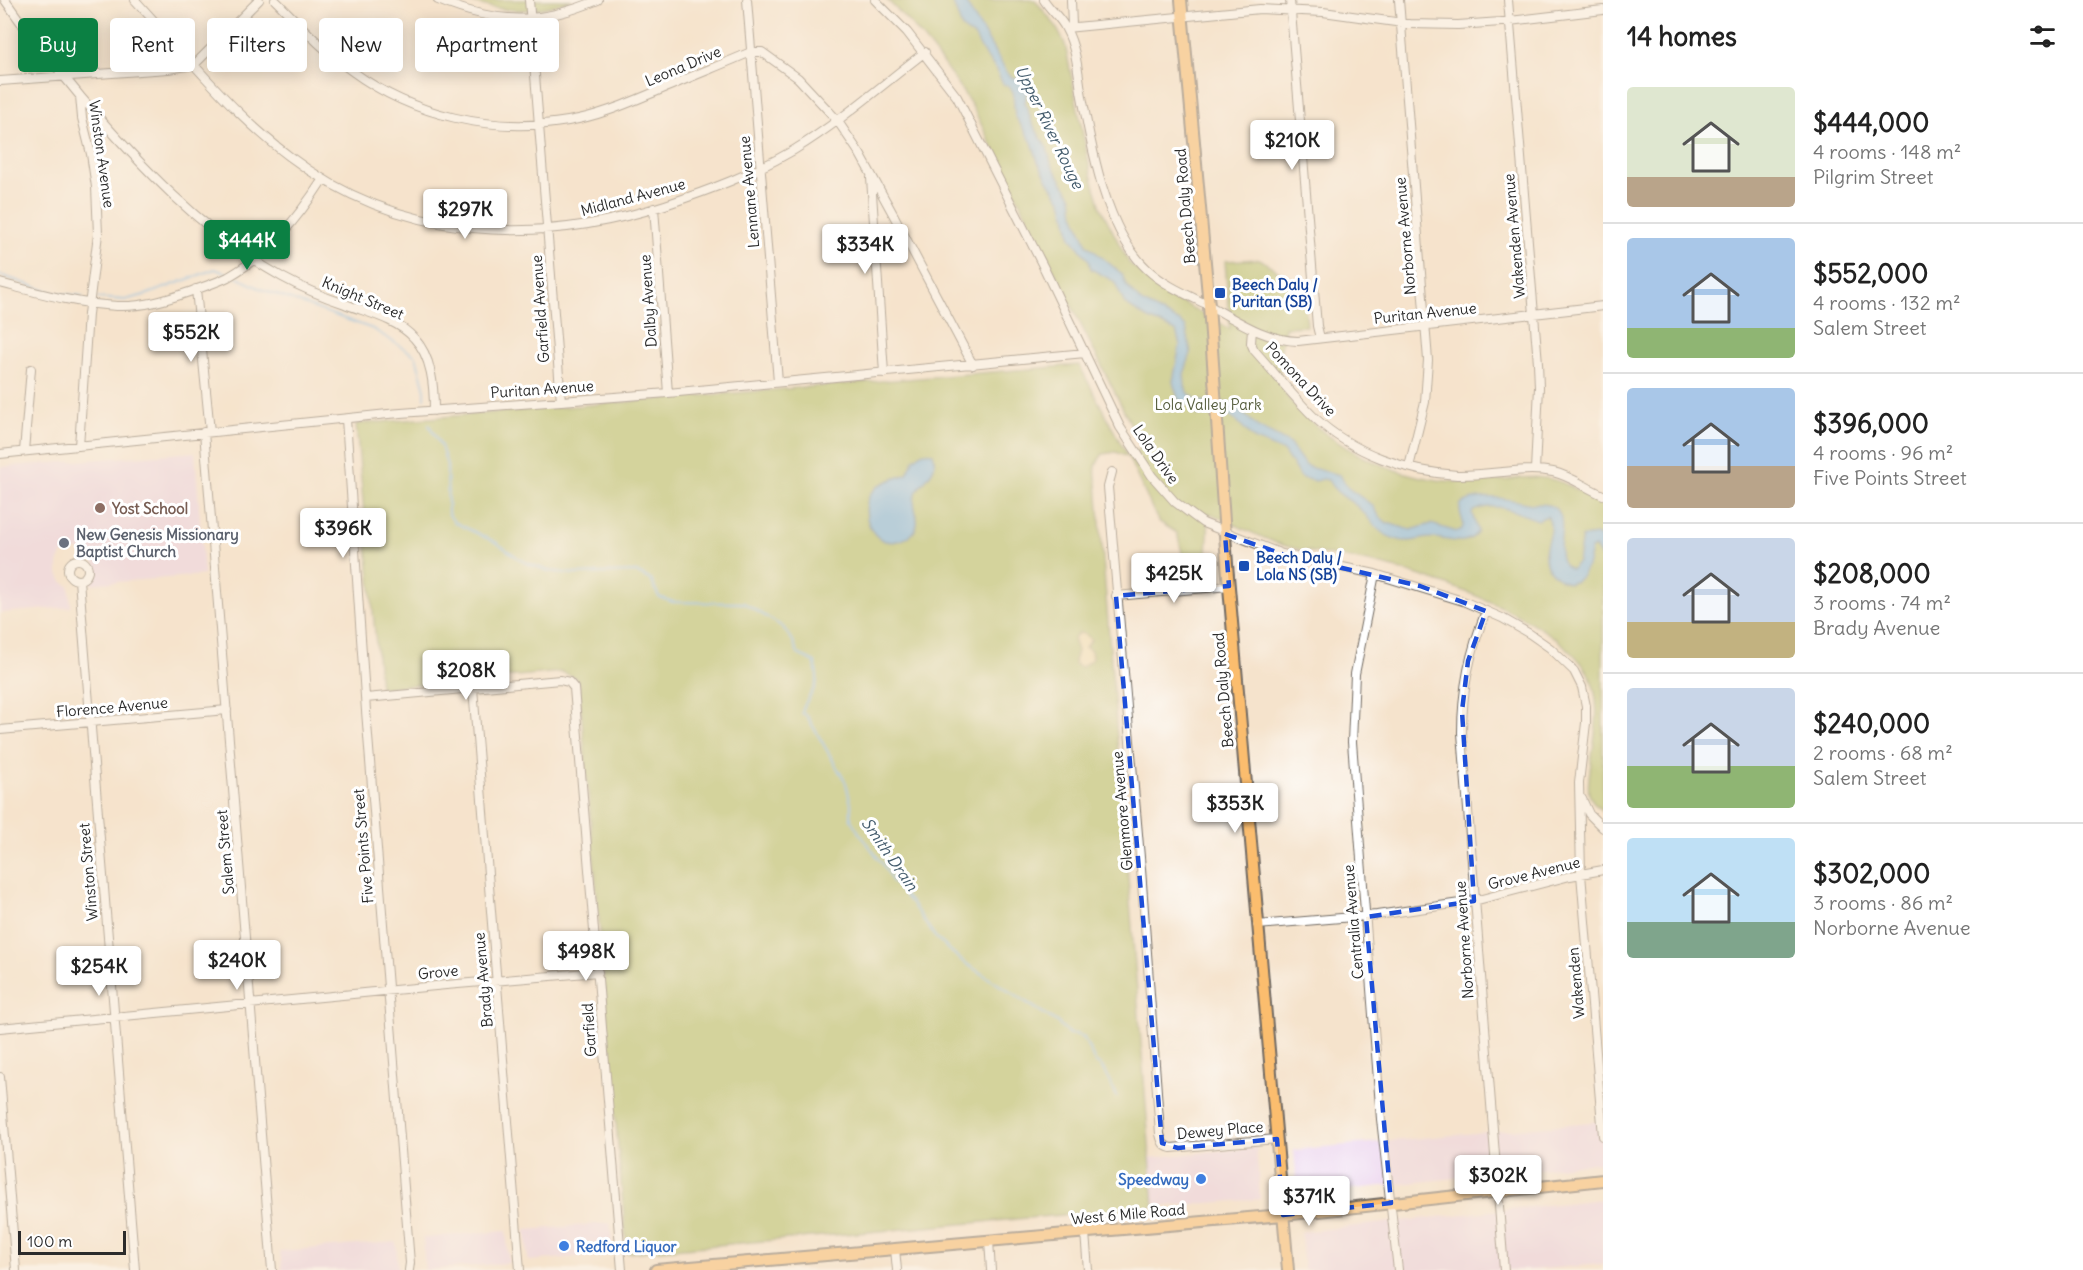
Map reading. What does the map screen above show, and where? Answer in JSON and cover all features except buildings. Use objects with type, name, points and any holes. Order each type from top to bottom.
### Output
[{"type":"main road","name":"Beech Daly Road","points":[[1181,0],[1209,306],[1229,586],[1288,1270]]},
{"type":"main road","name":"West 6 Mile Road","points":[[656,1270],[744,1266],[895,1249],[1283,1215],[1603,1180]]},
{"type":"street","name":"Winston Avenue","points":[[5,0],[80,96],[82,118],[91,154],[98,213],[97,246],[89,303],[79,446]]},
{"type":"street","name":"Midland Avenue","points":[[135,0],[151,18]]},
{"type":"street","points":[[195,64],[259,0]]},
{"type":"street","name":"Leona Drive","points":[[275,0],[337,60],[365,80],[429,111],[468,121],[507,125],[570,121],[619,107],[751,52]]},
{"type":"street","points":[[438,0],[483,15],[502,18]]},
{"type":"street","name":"Garfield Avenue","points":[[529,0],[531,18]]},
{"type":"street","points":[[536,18],[565,12],[598,0]]},
{"type":"street","name":"Lennane Avenue","points":[[747,0],[778,382]]},
{"type":"street","name":"Lola Drive","points":[[875,0],[925,52],[950,85],[964,109],[1120,427],[1152,476],[1175,502],[1203,523],[1225,534],[1282,554],[1375,574],[1442,593],[1518,627],[1550,648],[1569,664],[1579,680],[1584,696],[1586,714],[1579,789],[1580,827]]},
{"type":"street","points":[[1044,0],[1069,27]]},
{"type":"street","points":[[1071,0],[1069,27],[1092,151],[1106,194],[1125,240],[1149,271],[1165,283],[1252,329]]},
{"type":"street","points":[[1290,0],[1317,326],[1320,338]]},
{"type":"street","name":"Norborne Avenue","points":[[1399,0],[1428,360],[1423,413],[1409,467]]},
{"type":"street","name":"Wakenden Avenue","points":[[1508,0],[1539,387],[1535,470]]},
{"type":"street","points":[[1069,27],[1260,9],[1323,12],[1401,23],[1458,25],[1603,10]]},
{"type":"street","points":[[751,52],[762,52],[798,78],[837,120],[860,154],[972,365]]},
{"type":"street","name":"Midland Avenue","points":[[195,66],[256,129],[289,156],[323,179],[379,205],[437,223],[494,231],[547,230],[602,222],[654,208],[718,187],[760,168],[796,148],[837,120],[925,52]]},
{"type":"street","points":[[0,81],[123,72]]},
{"type":"street","name":"Garfield Avenue","points":[[535,72],[561,401]]},
{"type":"street","name":"Knight Street","points":[[80,96],[173,195],[252,260],[298,285],[389,320],[409,333],[420,345],[427,359],[433,386],[434,411]]},
{"type":"street","points":[[871,177],[884,374]]},
{"type":"street","points":[[0,283],[51,297],[117,306],[143,305],[168,299],[226,277],[264,251],[294,221],[323,179]]},
{"type":"street","name":"Dalby Avenue","points":[[654,208],[668,393]]},
{"type":"street","name":"Salem Street","points":[[196,289],[272,1270]]},
{"type":"street","name":"Puritan Avenue","points":[[1252,329],[1285,340],[1320,338],[1603,306]]},
{"type":"street","name":"Pomona Drive","points":[[1252,329],[1251,343],[1254,350],[1316,418],[1361,448],[1381,458],[1426,471],[1458,475],[1535,470],[1564,475],[1603,495]]},
{"type":"street","name":"Puritan Avenue","points":[[0,454],[346,419],[884,374],[1085,353]]},
{"type":"street","points":[[24,451],[31,369]]},
{"type":"street","name":"Five Points Street","points":[[346,419],[409,1270]]},
{"type":"street","name":"Glenmore Avenue","points":[[1112,472],[1108,487],[1116,596],[1141,869],[1160,1134],[1162,1143],[1166,1147]]},
{"type":"street","name":"Centralia Avenue","points":[[1375,574],[1354,674],[1352,742],[1381,1119],[1398,1270]]},
{"type":"street","name":"Winston Street","points":[[79,580],[135,1270]]},
{"type":"street","points":[[1116,596],[1229,586]]},
{"type":"street","name":"Norborne Avenue","points":[[1486,611],[1468,661],[1462,711],[1462,740],[1504,1270]]},
{"type":"street","name":"Garfield","points":[[473,688],[560,680],[569,682],[575,693],[622,1270]]},
{"type":"street","points":[[366,698],[473,688]]},
{"type":"street","name":"Brady Avenue","points":[[473,688],[520,1270]]},
{"type":"street","name":"Florence Avenue","points":[[0,730],[227,710]]},
{"type":"street","name":"Lola Drive","points":[[1579,789],[1583,804],[1593,819],[1603,828]]},
{"type":"street","name":"Wakenden","points":[[1580,827],[1581,874],[1603,1136]]},
{"type":"street","name":"Grove Avenue","points":[[1257,925],[1365,916],[1474,901],[1603,870]]},
{"type":"street","name":"Grove","points":[[389,991],[598,972]]},
{"type":"street","points":[[0,1028],[389,991]]},
{"type":"street","points":[[0,1077],[16,1270]]},
{"type":"street","name":"Dewey Place","points":[[1166,1147],[1178,1148],[1277,1139]]},
{"type":"street","points":[[1085,1233],[1088,1270]]},
{"type":"street","points":[[989,1241],[991,1270]]},
{"type":"street","points":[[895,1249],[897,1270]]},
{"type":"highlighted area","points":[[1225,534],[1282,554],[1420,586],[1486,611],[1468,661],[1462,711],[1474,901],[1366,917],[1391,1203],[1283,1215],[1277,1139],[1178,1148],[1162,1143],[1116,596],[1229,586]]},
{"type":"shaded area","name":"Yost School","points":[[195,452],[204,575],[91,584],[96,566],[91,555],[82,550],[71,550],[62,554],[58,563],[58,574],[62,582],[69,586],[71,607],[0,613],[0,467]]},
{"type":"shaded area","points":[[1603,1121],[1603,1162],[1298,1195],[1294,1150]]},
{"type":"shaded area","points":[[1256,1147],[1260,1199],[1154,1207],[1150,1158]]},
{"type":"shaded area","points":[[1603,1199],[1603,1264],[1531,1270],[1304,1270],[1301,1232]]},
{"type":"shaded area","points":[[610,1223],[613,1254],[528,1261],[526,1230]]},
{"type":"shaded area","points":[[506,1231],[509,1263],[425,1270],[423,1238]]},
{"type":"shaded area","points":[[396,1242],[398,1270],[282,1270],[280,1251]]},
{"type":"green space","points":[[464,0],[572,0],[544,8],[518,10]]},
{"type":"green space","name":"Lola Valley Park","points":[[887,0],[1035,0],[1055,25],[1065,44],[1091,174],[1101,208],[1129,263],[1165,293],[1230,329],[1225,261],[1260,259],[1304,288],[1307,326],[1285,327],[1280,353],[1281,377],[1286,394],[1291,401],[1331,437],[1364,457],[1419,477],[1464,482],[1530,477],[1552,479],[1603,502],[1603,812],[1591,799],[1588,790],[1597,717],[1593,683],[1572,653],[1550,634],[1522,617],[1459,589],[1398,569],[1282,545],[1209,513],[1206,577],[1189,579],[1177,533],[1158,521],[1128,457],[1142,447],[972,106],[933,50]]},
{"type":"green space","points":[[1079,365],[1128,457],[1116,452],[1103,454],[1097,464],[1096,474],[1154,1207],[627,1253],[579,684],[575,677],[562,672],[380,688],[356,424]]},
{"type":"sand","points":[[1078,633],[1085,634],[1091,640],[1085,647],[1091,651],[1092,659],[1082,667],[1076,665],[1074,661],[1077,651],[1073,639]]},
{"type":"water","points":[[952,0],[964,0],[1008,74],[1013,78],[1021,77],[1027,89],[1025,103],[1032,123],[1047,148],[1051,164],[1072,197],[1074,214],[1087,245],[1122,274],[1126,285],[1141,302],[1186,327],[1191,353],[1184,374],[1187,392],[1198,401],[1228,403],[1236,407],[1258,427],[1289,443],[1305,465],[1340,475],[1348,488],[1372,505],[1387,523],[1411,530],[1431,524],[1457,532],[1463,527],[1460,505],[1467,501],[1493,498],[1545,504],[1557,510],[1562,521],[1560,553],[1565,565],[1571,569],[1578,562],[1582,537],[1596,535],[1603,540],[1603,560],[1595,547],[1591,549],[1587,567],[1582,576],[1574,582],[1564,582],[1549,569],[1545,561],[1550,530],[1547,516],[1538,520],[1498,507],[1473,511],[1478,531],[1465,541],[1431,538],[1404,541],[1391,537],[1380,531],[1328,480],[1316,481],[1301,478],[1284,452],[1254,439],[1228,415],[1197,415],[1195,409],[1178,399],[1173,381],[1180,345],[1176,331],[1145,317],[1125,304],[1114,281],[1091,269],[1089,260],[1071,238],[1063,203],[1038,162],[1032,142],[1015,116],[1013,92],[1009,86],[1003,84],[975,37],[962,28]]},
{"type":"water","points":[[923,452],[933,453],[935,460],[933,470],[914,498],[916,528],[910,536],[904,539],[888,542],[873,532],[869,524],[867,506],[869,497],[881,484],[907,474],[914,459]]},
{"type":"waterway","name":"Smith Drain","points":[[97,298],[125,300],[148,294],[215,269],[229,274]]},
{"type":"waterway","name":"Smith Drain","points":[[0,275],[53,293],[83,296]]},
{"type":"waterway","name":"Smith Drain","points":[[234,276],[261,289],[373,329],[416,356],[425,398]]},
{"type":"waterway","name":"Smith Drain","points":[[429,425],[441,446],[447,465],[448,513],[454,522],[497,543],[524,562],[549,571],[574,574],[636,572],[651,580],[659,597],[673,602],[744,603],[783,627],[793,641],[798,654],[815,662],[817,681],[802,713],[807,716],[846,783],[851,804],[851,820],[892,881],[936,938],[962,961],[1057,1022],[1069,1034],[1076,1034],[1084,1038],[1095,1062],[1102,1067],[1117,1096]]},
{"type":"place","name":"Beech Daly / Puritan (SB)","points":[[1220,293]]},
{"type":"place","name":"Yost School","points":[[100,508]]},
{"type":"place","name":"New Genesis Missionary Baptist Church","points":[[64,543]]},
{"type":"place","name":"Beech Daly / Lola NS (SB)","points":[[1244,566]]},
{"type":"place","name":"Speedway","points":[[1201,1179]]},
{"type":"place","name":"Redford Liquor","points":[[564,1246]]},
{"type":"water label","name":"Upper River Rouge","points":[[1050,127]]}]
